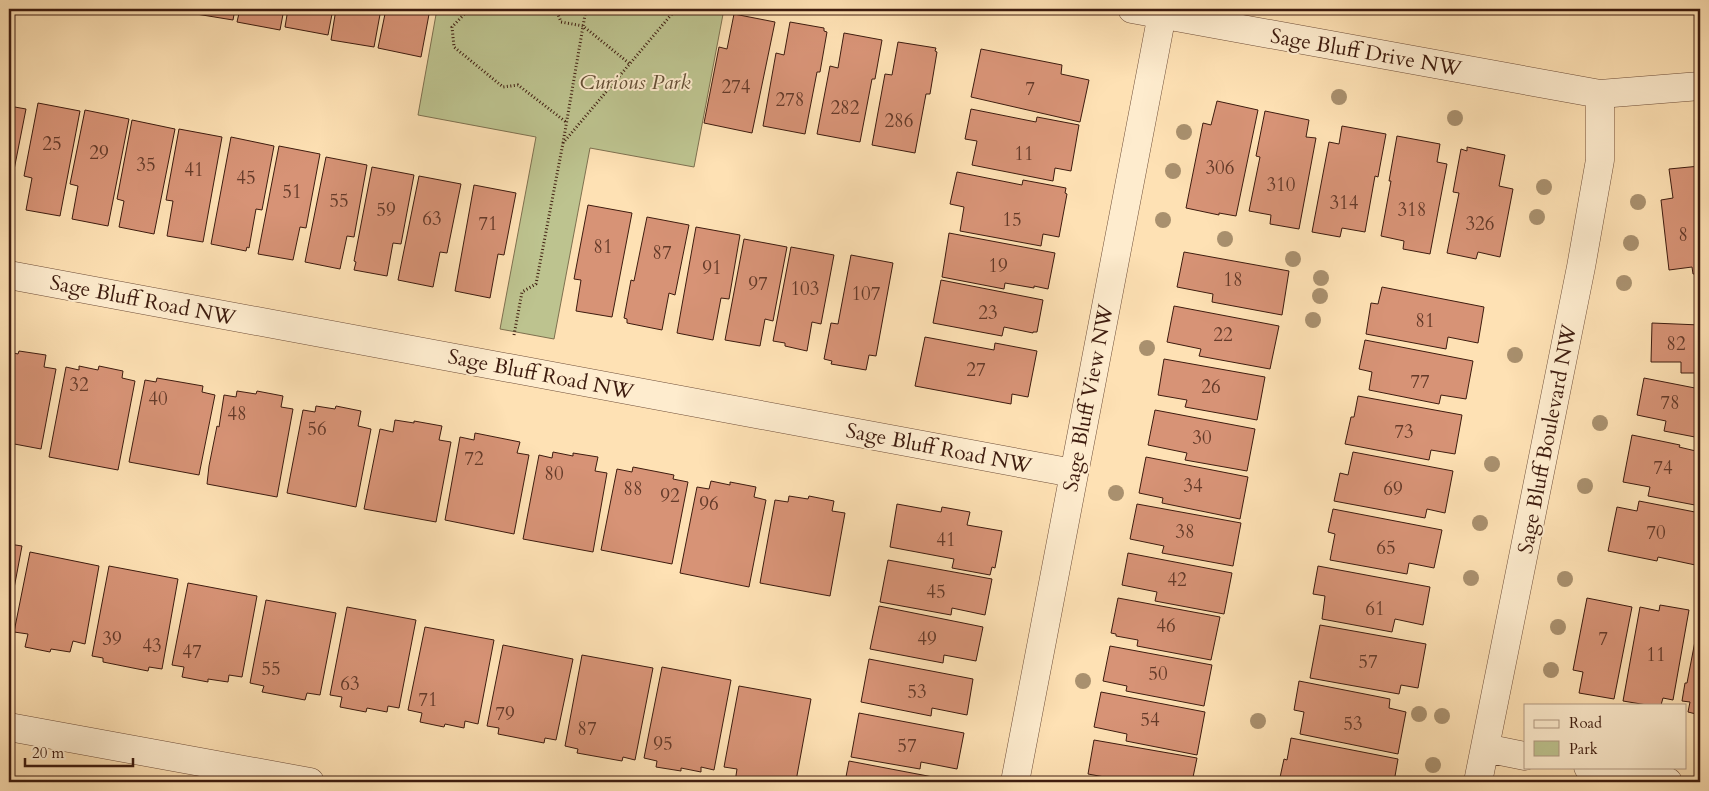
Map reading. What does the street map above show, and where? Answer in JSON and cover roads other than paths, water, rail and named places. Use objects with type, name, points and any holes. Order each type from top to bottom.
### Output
[{"type":"street","name":"Sage Bluff Drive NW","points":[[1132,9],[1162,12],[1600,94],[1700,86]]},
{"type":"street","name":"Sage Bluff View NW","points":[[1015,782],[1162,12]]},
{"type":"street","name":"Sage Bluff Boulevard NW","points":[[1478,782],[1581,267],[1600,160],[1600,94]]},
{"type":"street","name":"Sage Bluff Road NW","points":[[9,275],[1073,473]]},
{"type":"street","points":[[9,727],[310,782]]},
{"type":"street","points":[[1485,748],[1524,756]]},
{"type":"street","points":[[1593,768],[1668,782]]},
{"type":"park label","name":"Curious Park","points":[[635,82]]}]
